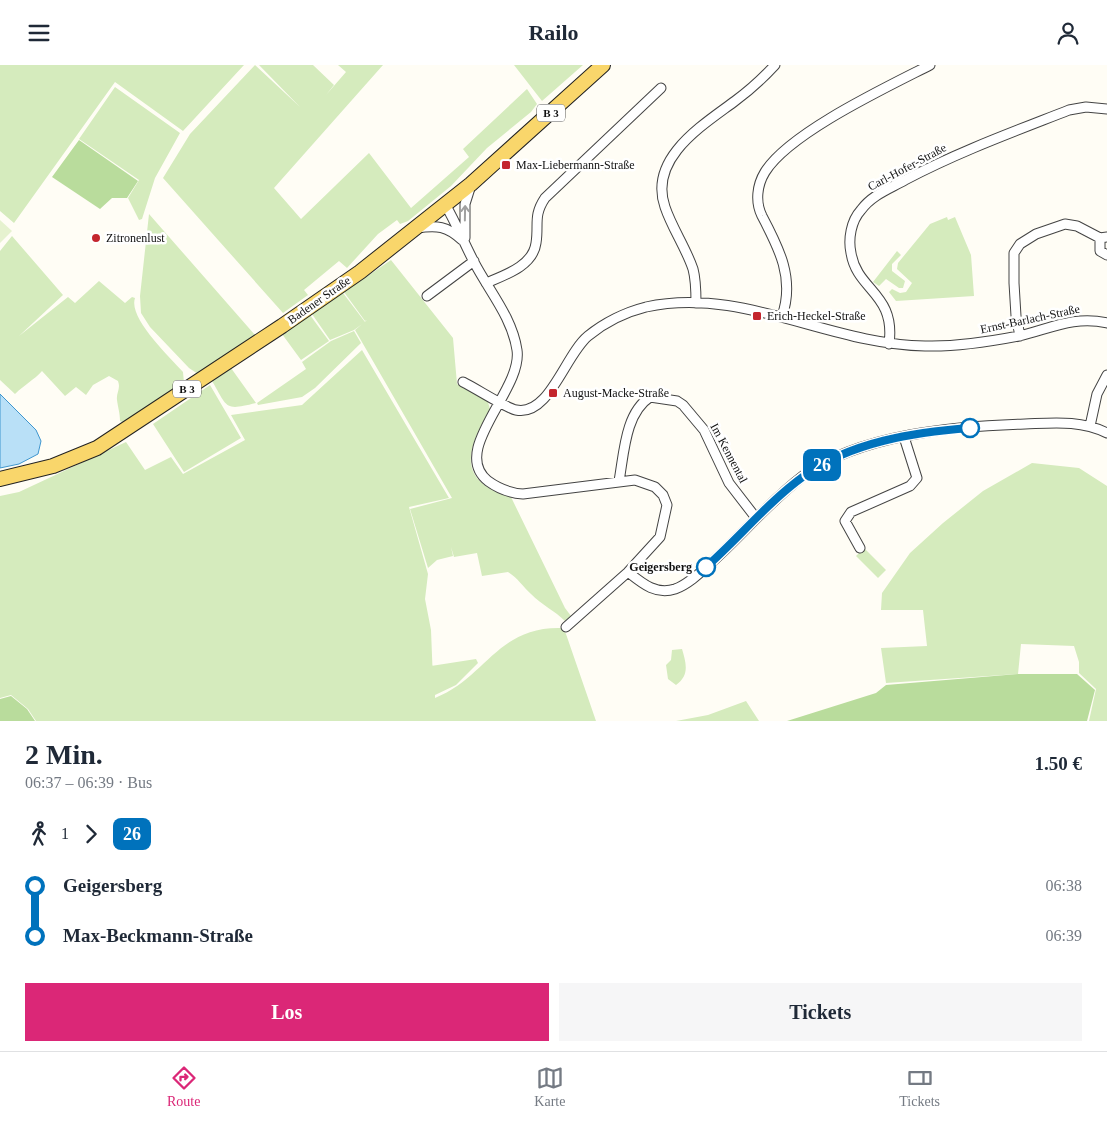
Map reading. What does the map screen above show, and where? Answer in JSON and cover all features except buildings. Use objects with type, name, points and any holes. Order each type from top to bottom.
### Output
[{"type":"main road","name":"Badener Straße","points":[[0,479],[25,475],[98,448],[360,272],[471,184],[602,65]]},
{"type":"street","points":[[696,303],[692,269],[662,200],[662,183],[666,169],[675,151],[689,136],[737,99],[775,65]]},
{"type":"street","points":[[782,316],[787,285],[786,270],[780,250],[761,213],[757,197],[759,185],[766,170],[792,144],[839,114],[930,65]]},
{"type":"street","points":[[486,283],[518,268],[532,256],[536,243],[536,215],[545,198],[661,88]]},
{"type":"street","name":"Carl-Hofer-Straße","points":[[889,344],[890,326],[887,313],[877,293],[856,269],[850,253],[852,226],[860,210],[878,194],[967,150],[1069,110],[1086,107],[1107,109]]},
{"type":"street","points":[[466,244],[465,204],[471,184]]},
{"type":"street","points":[[445,204],[474,261],[505,315],[517,351],[514,375],[501,402],[483,430],[476,456],[484,478],[496,487],[512,493],[523,494],[635,480],[655,487],[663,495],[667,505],[660,537],[628,572],[566,627]]},
{"type":"street","points":[[1020,336],[1016,316],[1014,253],[1020,244],[1036,234],[1065,224],[1078,226],[1103,237],[1100,251],[1107,255]]},
{"type":"street","points":[[416,228],[439,226],[447,228],[466,244]]},
{"type":"street","points":[[427,296],[474,261]]},
{"type":"street","name":"Ernst-Barlach-Straße","points":[[501,402],[518,411],[533,409],[540,405],[564,367],[588,336],[618,317],[645,307],[696,303],[741,307],[782,316],[832,333],[889,344],[926,347],[1020,336],[1074,321],[1089,320],[1107,323]]},
{"type":"street","points":[[1090,426],[1097,394],[1107,375]]},
{"type":"street","points":[[463,383],[501,402]]},
{"type":"street","name":"Im Kennental","points":[[619,481],[627,441],[637,410],[650,397],[677,401],[704,430],[729,483],[756,519]]},
{"type":"street","points":[[628,572],[653,589],[664,591],[677,588],[706,567],[804,475],[828,462],[867,446],[904,437],[1001,425],[1074,423],[1090,426],[1107,433]]},
{"type":"street","points":[[860,549],[845,521],[851,512],[910,486],[917,478],[904,437]]},
{"type":"green space","points":[[0,65],[244,65],[183,131],[115,82],[14,223],[0,211]]},
{"type":"green space","points":[[255,65],[300,107],[259,65],[313,65],[334,85],[326,95],[346,72],[338,65],[383,65],[274,188],[301,219],[369,153],[411,208],[469,157],[463,149],[527,89],[537,104],[531,112],[487,148],[451,186],[408,221],[400,224],[397,220],[378,234],[347,268],[339,261],[304,290],[308,295],[283,313],[163,178],[190,134]]},
{"type":"green space","points":[[514,65],[583,65],[542,101]]},
{"type":"green space","points":[[115,87],[180,133],[155,178],[142,219],[139,220],[128,198],[139,180],[79,139]]},
{"type":"green space","points":[[79,140],[138,181],[127,198],[112,198],[100,209],[52,177]]},
{"type":"green space","points":[[149,214],[255,335],[198,374],[189,368],[150,327],[141,313],[140,296]]},
{"type":"green space","points":[[947,217],[948,220],[955,217],[971,255],[974,296],[896,301],[889,292],[892,289],[900,293],[906,292],[912,283],[897,269],[898,263],[930,224]]},
{"type":"green space","points":[[0,220],[12,231],[0,243]]},
{"type":"green space","points":[[12,236],[63,295],[19,336],[68,297],[75,303],[99,281],[125,303],[132,297],[135,298],[134,306],[143,326],[183,372],[184,383],[124,423],[120,421],[117,400],[118,381],[109,376],[93,385],[86,395],[76,387],[65,396],[42,371],[15,394],[0,380],[0,251]]},
{"type":"green space","points":[[897,251],[901,255],[892,264],[892,271],[905,281],[903,288],[899,288],[886,279],[879,286],[873,282]]},
{"type":"green space","points":[[391,260],[453,338],[457,384],[487,399],[490,409],[476,437],[472,450],[471,462],[474,473],[481,482],[493,490],[511,497],[565,608],[571,616],[565,621],[535,598],[508,572],[482,576],[477,553],[454,557],[451,547],[453,556],[437,560],[428,568],[410,509],[452,498],[355,330],[367,320],[365,321],[344,292]]},
{"type":"green space","points":[[343,293],[365,322],[354,330],[330,340],[312,314]]},
{"type":"green space","points":[[310,315],[329,341],[301,360],[282,334]]},
{"type":"green space","points":[[354,331],[361,343],[315,388],[302,397],[258,405],[257,403],[306,369],[302,362],[331,341]]},
{"type":"green space","points":[[362,350],[449,498],[409,507],[428,574],[425,599],[431,630],[432,666],[476,659],[478,663],[456,685],[435,695],[435,698],[452,689],[507,644],[522,635],[540,630],[562,628],[566,634],[596,721],[36,721],[28,709],[11,695],[0,698],[0,496],[19,492],[126,442],[145,470],[171,457],[183,474],[245,440],[231,415],[302,405]]},
{"type":"green space","points":[[231,368],[256,403],[232,407],[225,402],[212,381]]},
{"type":"green space","points":[[210,385],[241,438],[184,472],[153,424]]},
{"type":"green space","points":[[1032,463],[1079,468],[1107,486],[1107,721],[1089,721],[1096,689],[1079,673],[1079,662],[1074,646],[1021,644],[1018,674],[886,683],[881,648],[927,646],[923,610],[881,610],[882,593],[910,553],[943,523],[983,491]]},
{"type":"green space","points":[[864,548],[886,570],[878,578],[856,556]]},
{"type":"green space","points":[[682,649],[686,669],[683,677],[676,685],[668,679],[666,665],[671,660],[672,650]]},
{"type":"green space","points":[[1018,674],[1077,674],[1095,690],[1087,721],[787,721],[876,693],[886,685]]},
{"type":"green space","points":[[11,696],[27,709],[35,721],[0,721],[0,699]]},
{"type":"green space","points":[[746,701],[759,721],[676,721],[708,715]]},
{"type":"water","points":[[0,394],[36,430],[41,441],[38,454],[19,464],[0,468]]},
{"type":"bus line","name":"26","points":[[706,567],[785,491],[804,475],[828,462],[867,446],[904,437],[950,429],[970,428]]},
{"type":"place","name":"Max-Liebermann-Straße","points":[[506,165]]},
{"type":"place","name":"Zitronenlust","points":[[96,238]]},
{"type":"place","name":"Erich-Heckel-Straße","points":[[757,316]]},
{"type":"place","name":"August-Macke-Straße","points":[[553,393]]},
{"type":"place","name":"Geigersberg","points":[[706,567]]}]
